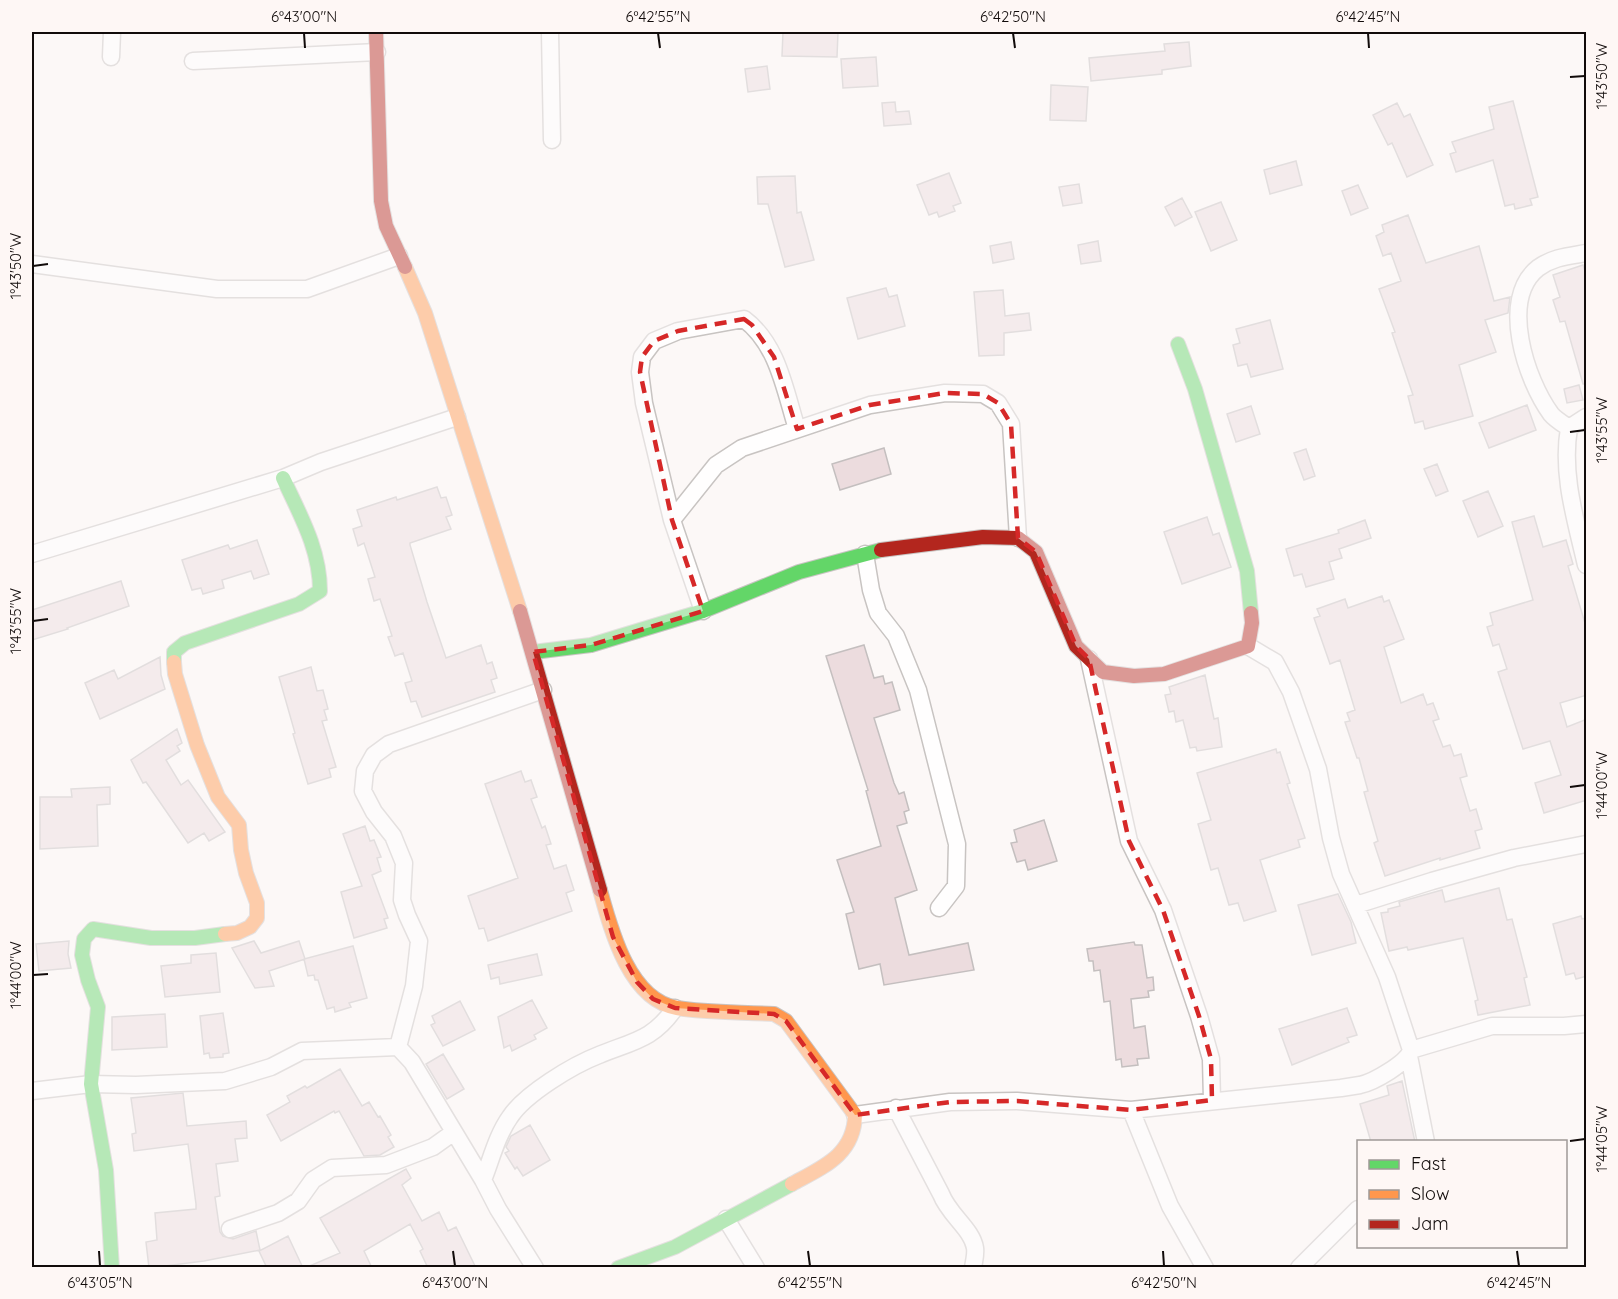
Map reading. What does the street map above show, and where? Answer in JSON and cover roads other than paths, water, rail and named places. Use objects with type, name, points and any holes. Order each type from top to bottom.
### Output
[{"type":"street","points":[[111,57],[112,32]]},
{"type":"street","points":[[376,32],[381,201],[386,226],[425,313],[533,652],[613,937],[637,982],[653,999],[675,1008],[774,1014],[786,1021],[855,1115],[855,1133],[843,1152],[801,1179],[675,1247],[618,1268]]},
{"type":"street","points":[[550,32],[552,140]]},
{"type":"street","points":[[193,61],[377,52]]},
{"type":"street","points":[[1569,428],[1552,415],[1539,394],[1522,355],[1518,314],[1521,292],[1537,269],[1557,258],[1587,253]]},
{"type":"street","points":[[32,264],[217,289],[307,289],[399,256]]},
{"type":"street","points":[[703,611],[672,520],[644,403],[640,372],[642,357],[654,341],[678,331],[744,319],[766,340],[797,429]]},
{"type":"street","points":[[1178,344],[1194,389],[1247,571],[1252,623],[1248,646]]},
{"type":"street","points":[[672,520],[716,465],[742,448],[870,405],[945,393],[983,394],[998,403],[1011,424],[1018,538]]},
{"type":"street","points":[[32,554],[283,478],[321,462],[457,417]]},
{"type":"street","points":[[1587,417],[1569,428],[1566,442],[1571,501],[1587,565]]},
{"type":"street","points":[[112,1268],[106,1170],[91,1084],[98,1007],[82,955],[84,939],[93,929],[151,938],[195,938],[237,933],[250,927],[257,918],[257,903],[246,873],[239,825],[218,797],[197,744],[175,674],[174,652],[185,643],[299,604],[320,591],[322,574],[311,541],[283,478]]},
{"type":"street","points":[[533,652],[591,645],[703,611],[798,572],[865,554],[885,549],[983,537],[1018,538],[1036,552],[1076,646],[1103,672],[1134,676],[1164,674],[1248,646],[1275,662],[1291,692],[1318,769],[1331,838],[1341,874],[1387,977],[1410,1053],[1426,1140]]},
{"type":"street","points":[[865,554],[871,590],[878,613],[896,636],[918,690],[957,844],[956,886],[939,908]]},
{"type":"street","points":[[1089,659],[1129,840],[1163,910],[1198,1016],[1211,1059],[1212,1100]]},
{"type":"street","points":[[398,1047],[414,986],[419,941],[406,915],[402,900],[404,863],[393,836],[374,812],[363,791],[365,771],[374,755],[389,744],[543,690]]},
{"type":"street","points":[[1356,905],[1504,861],[1587,844]]},
{"type":"street","points":[[483,1180],[509,1117],[523,1102],[568,1070],[596,1056],[646,1037],[664,1024],[675,1008]]},
{"type":"street","points":[[855,1115],[950,1102],[1017,1101],[1131,1110],[1212,1100],[1292,1094],[1361,1085],[1377,1079],[1410,1053],[1492,1026],[1587,1024]]},
{"type":"street","points":[[32,1091],[91,1084],[136,1085],[225,1081],[271,1067],[302,1051],[398,1047],[412,1062],[535,1268]]},
{"type":"street","points":[[896,1108],[945,1205],[972,1238],[975,1249],[973,1268]]},
{"type":"street","points":[[1131,1110],[1170,1206],[1205,1268]]},
{"type":"street","points":[[230,1229],[278,1213],[297,1201],[313,1180],[332,1168],[386,1165],[433,1146],[454,1132]]},
{"type":"street","points":[[1299,1268],[1357,1211]]},
{"type":"street","points":[[726,1219],[756,1268]]}]
